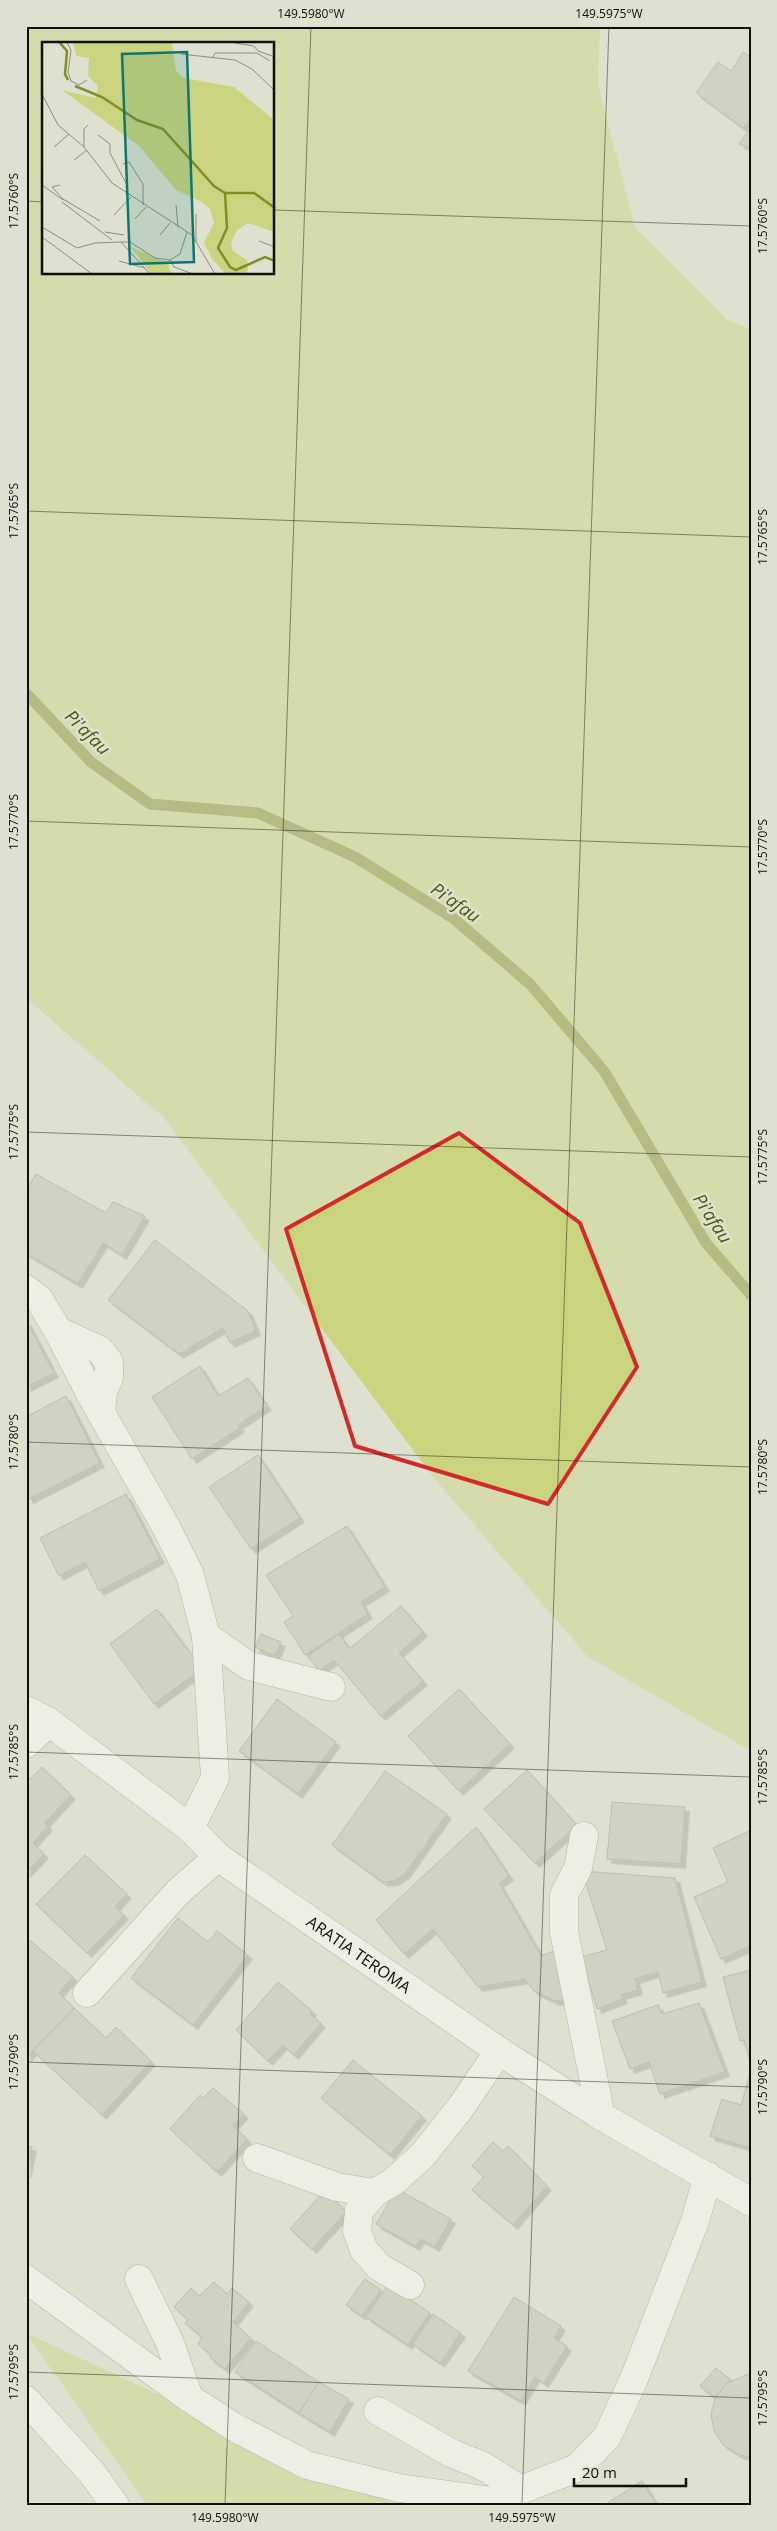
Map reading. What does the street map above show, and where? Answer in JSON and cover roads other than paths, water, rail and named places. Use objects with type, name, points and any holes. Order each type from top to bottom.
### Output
[{"type":"street","points":[[26,1289],[38,1299],[58,1331],[166,1527],[190,1575],[206,1636],[215,1778],[190,1828]]},
{"type":"street","points":[[206,1636],[249,1666],[331,1687]]},
{"type":"street","points":[[26,1744],[38,1716]]},
{"type":"street","name":"ARATIA TEROMA","points":[[38,1716],[190,1828],[218,1857],[499,2051],[601,2116],[751,2202]]},
{"type":"street","points":[[584,1836],[578,1868],[564,1895],[564,1932],[601,2116]]},
{"type":"street","points":[[87,1993],[178,1892],[218,1857]]},
{"type":"street","points":[[410,2284],[379,2267],[364,2250],[357,2231],[359,2211],[374,2193],[393,2182],[422,2156],[461,2107],[499,2051]]},
{"type":"street","points":[[257,2158],[337,2187],[374,2193]]},
{"type":"street","points":[[26,2280],[189,2398],[234,2427],[307,2464],[399,2488],[492,2503],[577,2468],[607,2437],[634,2379],[695,2221],[708,2176]]},
{"type":"street","points":[[139,2279],[170,2343],[189,2398]]},
{"type":"street","points":[[26,2400],[92,2473],[115,2505]]},
{"type":"street","points":[[378,2411],[451,2454],[483,2466],[520,2490]]},
{"type":"waterway","name":"Pi'afau","points":[[26,693],[91,762],[150,804],[258,813],[355,857],[453,918],[530,984],[604,1071],[706,1243],[751,1295]]}]
